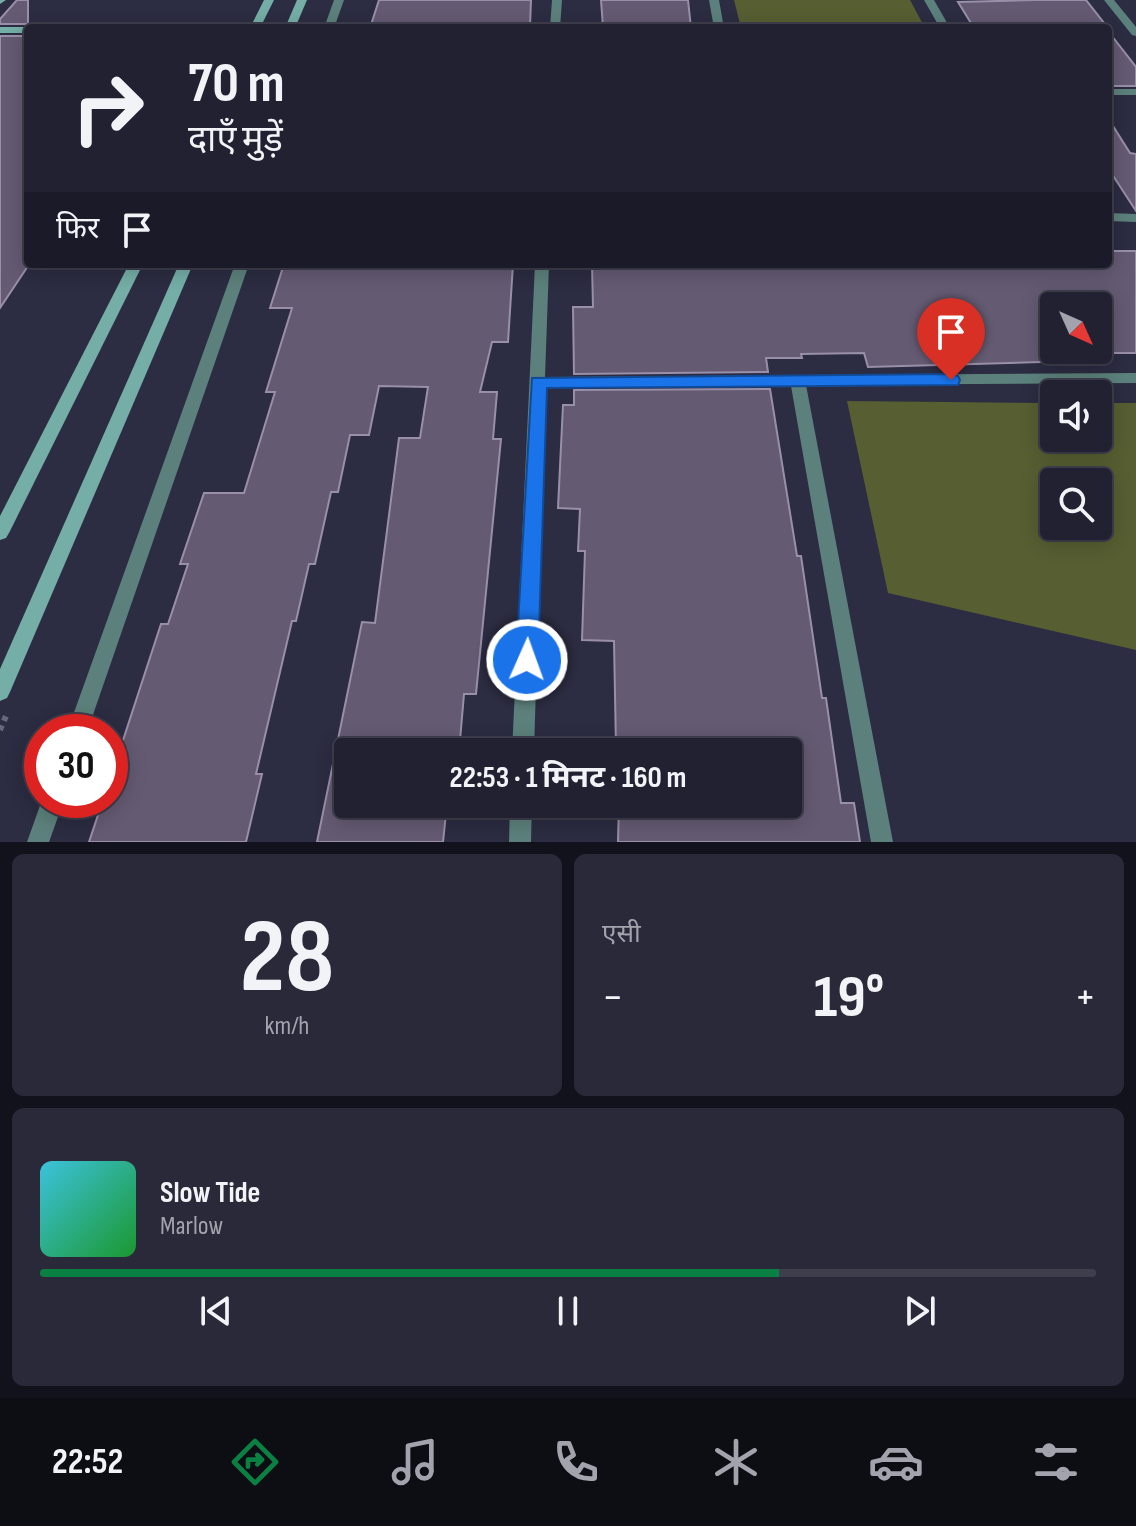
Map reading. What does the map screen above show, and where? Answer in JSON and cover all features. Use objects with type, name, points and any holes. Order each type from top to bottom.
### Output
[{"type":"street","points":[[257,24],[269,0]]},
{"type":"street","points":[[292,24],[302,0]]},
{"type":"street","points":[[330,24],[339,0]]},
{"type":"street","points":[[555,24],[557,0]]},
{"type":"street","points":[[714,0],[718,24]]},
{"type":"street","points":[[929,0],[943,24]]},
{"type":"street","points":[[1109,0],[1136,33]]},
{"type":"street","points":[[1120,13],[1136,16]]},
{"type":"street","points":[[0,30],[24,30]]},
{"type":"street","points":[[1112,92],[1136,92]]},
{"type":"street","points":[[1112,217],[1136,218]]},
{"type":"street","points":[[0,533],[134,268]]},
{"type":"street","points":[[0,692],[184,268]]},
{"type":"street","points":[[83,714],[241,268]]},
{"type":"street","points":[[524,738],[542,268]]},
{"type":"street","points":[[538,382],[1136,378]]},
{"type":"street","points":[[798,382],[882,842]]},
{"type":"street","points":[[38,842],[47,818]]},
{"type":"street","points":[[520,842],[521,818]]},
{"type":"green space","points":[[734,0],[910,0],[923,24],[740,24]]},
{"type":"green space","points":[[847,401],[1040,403],[1040,452],[1112,452],[1112,403],[1136,403],[1136,650],[888,593]]},
{"type":"building","points":[[17,0],[28,0],[28,24],[0,24],[0,19]]},
{"type":"building","points":[[379,0],[531,0],[530,24],[371,24]]},
{"type":"building","points":[[601,0],[688,0],[691,24],[603,24]]},
{"type":"building","points":[[1086,0],[1105,24],[972,24],[958,2]]},
{"type":"building","points":[[0,36],[24,36],[24,268],[27,268],[0,308]]},
{"type":"building","points":[[1112,36],[1136,67],[1136,86],[1112,86]]},
{"type":"building","points":[[1112,124],[1130,153],[1136,154],[1136,211],[1112,174]]},
{"type":"building","points":[[1112,251],[1136,251],[1136,353],[1112,353],[1112,292],[1040,292],[1040,362],[868,367],[864,353],[801,354],[802,358],[766,358],[768,372],[574,374],[573,307],[593,307],[592,268],[1112,268]]},
{"type":"building","points":[[283,268],[513,268],[508,342],[492,342],[480,392],[497,392],[493,439],[501,439],[476,694],[464,694],[460,738],[338,738],[362,622],[375,623],[399,438],[420,438],[428,387],[379,386],[369,435],[350,435],[338,492],[331,492],[315,564],[309,564],[296,621],[292,621],[256,774],[262,774],[246,842],[89,842],[97,818],[128,818],[128,725],[161,624],[168,624],[188,564],[180,564],[204,493],[244,493],[275,392],[266,392],[292,308],[270,308]]},
{"type":"building","points":[[770,389],[797,556],[801,556],[822,698],[826,698],[841,803],[854,803],[860,842],[618,842],[619,818],[802,818],[802,738],[616,738],[614,641],[582,640],[585,551],[578,551],[580,509],[558,508],[563,405],[574,405],[574,390]]},
{"type":"building","points":[[334,759],[334,818],[446,818],[443,842],[317,842]]},
{"type":"route","points":[[527,660],[538,382],[951,380]]}]
